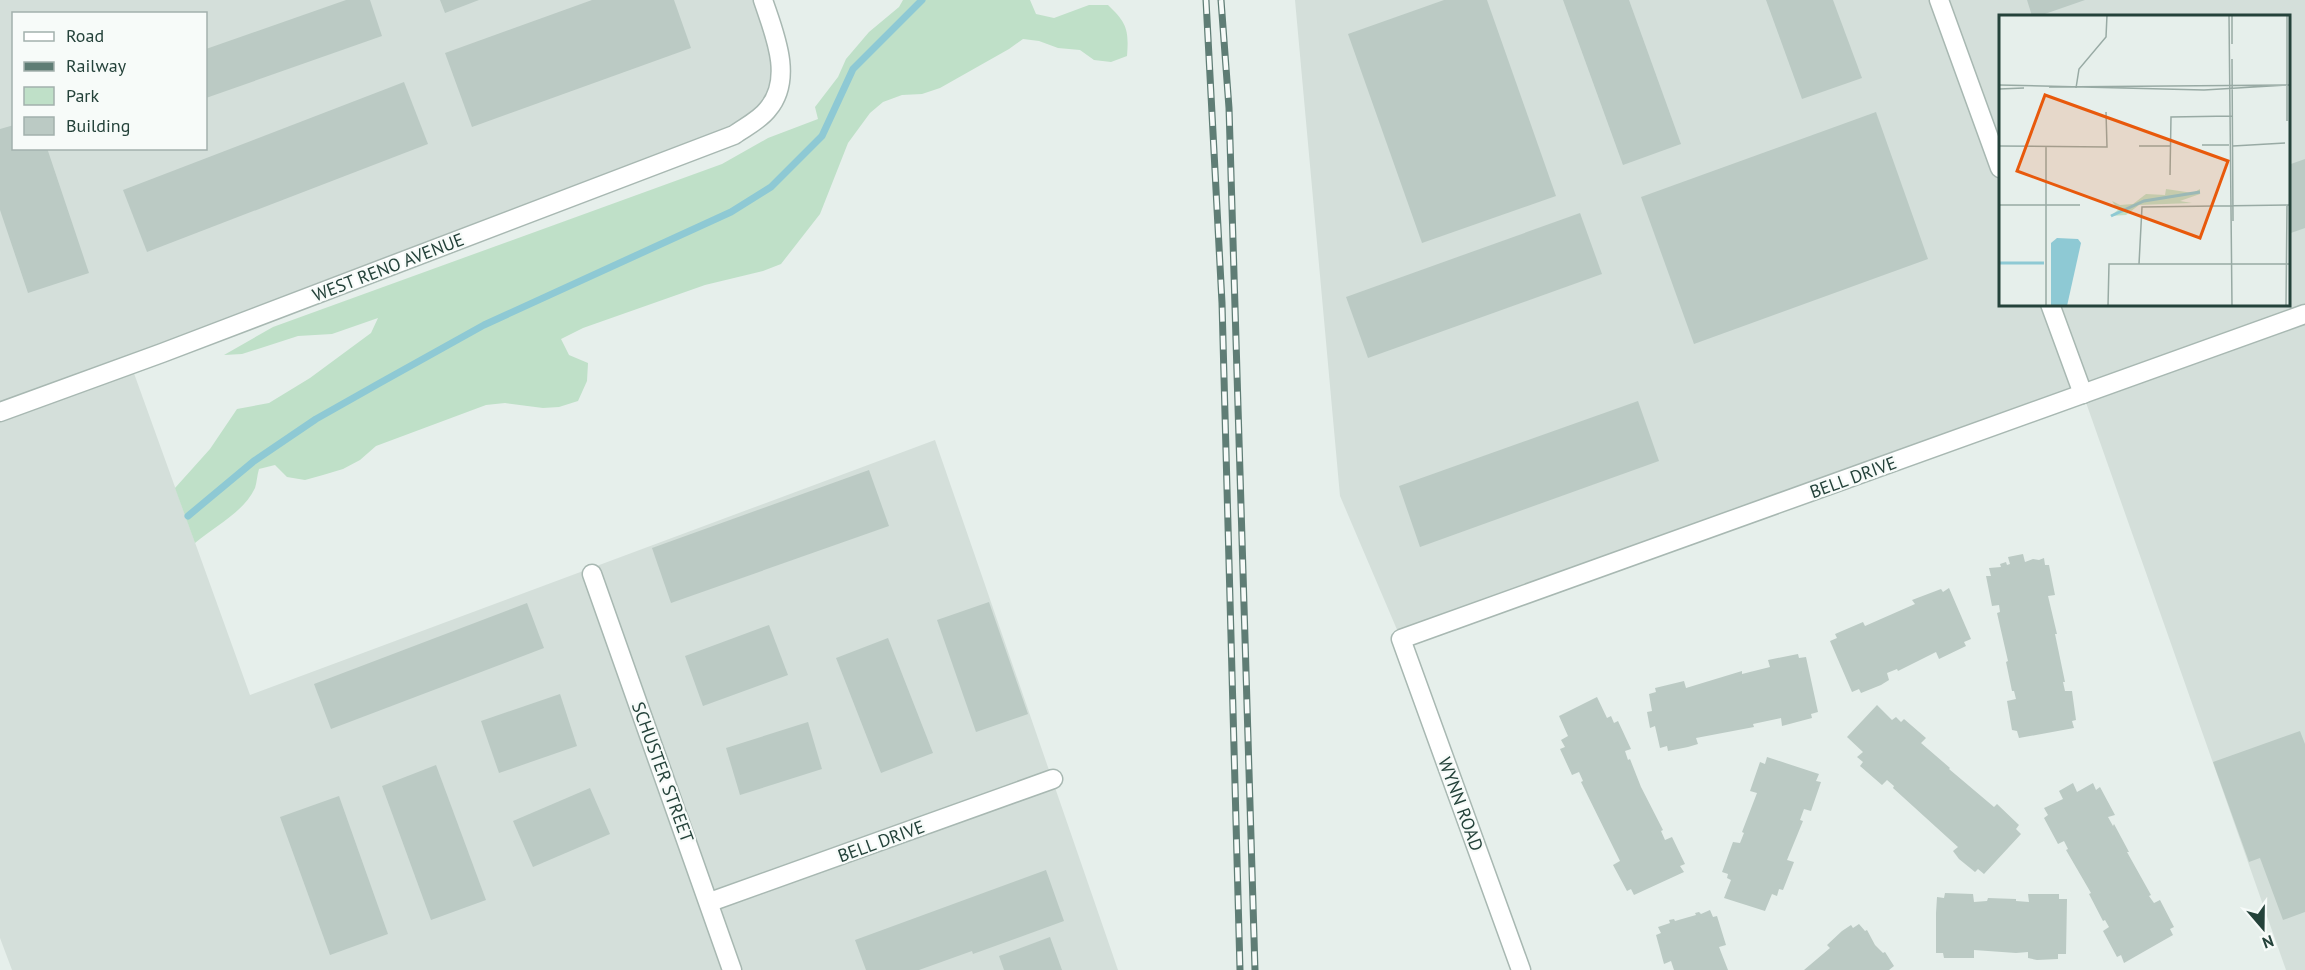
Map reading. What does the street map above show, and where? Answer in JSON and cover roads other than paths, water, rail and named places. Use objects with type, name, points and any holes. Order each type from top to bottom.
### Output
[{"type":"street","name":"WEST RENO AVENUE","points":[[0,412],[734,135],[768,109],[778,89],[782,70],[763,0]]},
{"type":"street","points":[[1939,0],[1999,163]]},
{"type":"street","points":[[2051,306],[2083,394]]},
{"type":"street","name":"BELL DRIVE","points":[[1401,639],[2305,314]]},
{"type":"street","name":"SCHUSTER STREET","points":[[592,574],[710,902],[732,970]]},
{"type":"street","name":"WYNN ROAD","points":[[1401,639],[1521,970]]},
{"type":"street","name":"BELL DRIVE","points":[[710,902],[1053,779]]},
{"type":"waterway","points":[[188,516],[254,461],[316,419],[378,384],[484,325],[731,212],[771,187],[822,136],[853,69],[922,0]]},
{"type":"railway","points":[[1206,0],[1222,303],[1240,970]]},
{"type":"railway","points":[[1221,0],[1229,108],[1255,970]]}]
